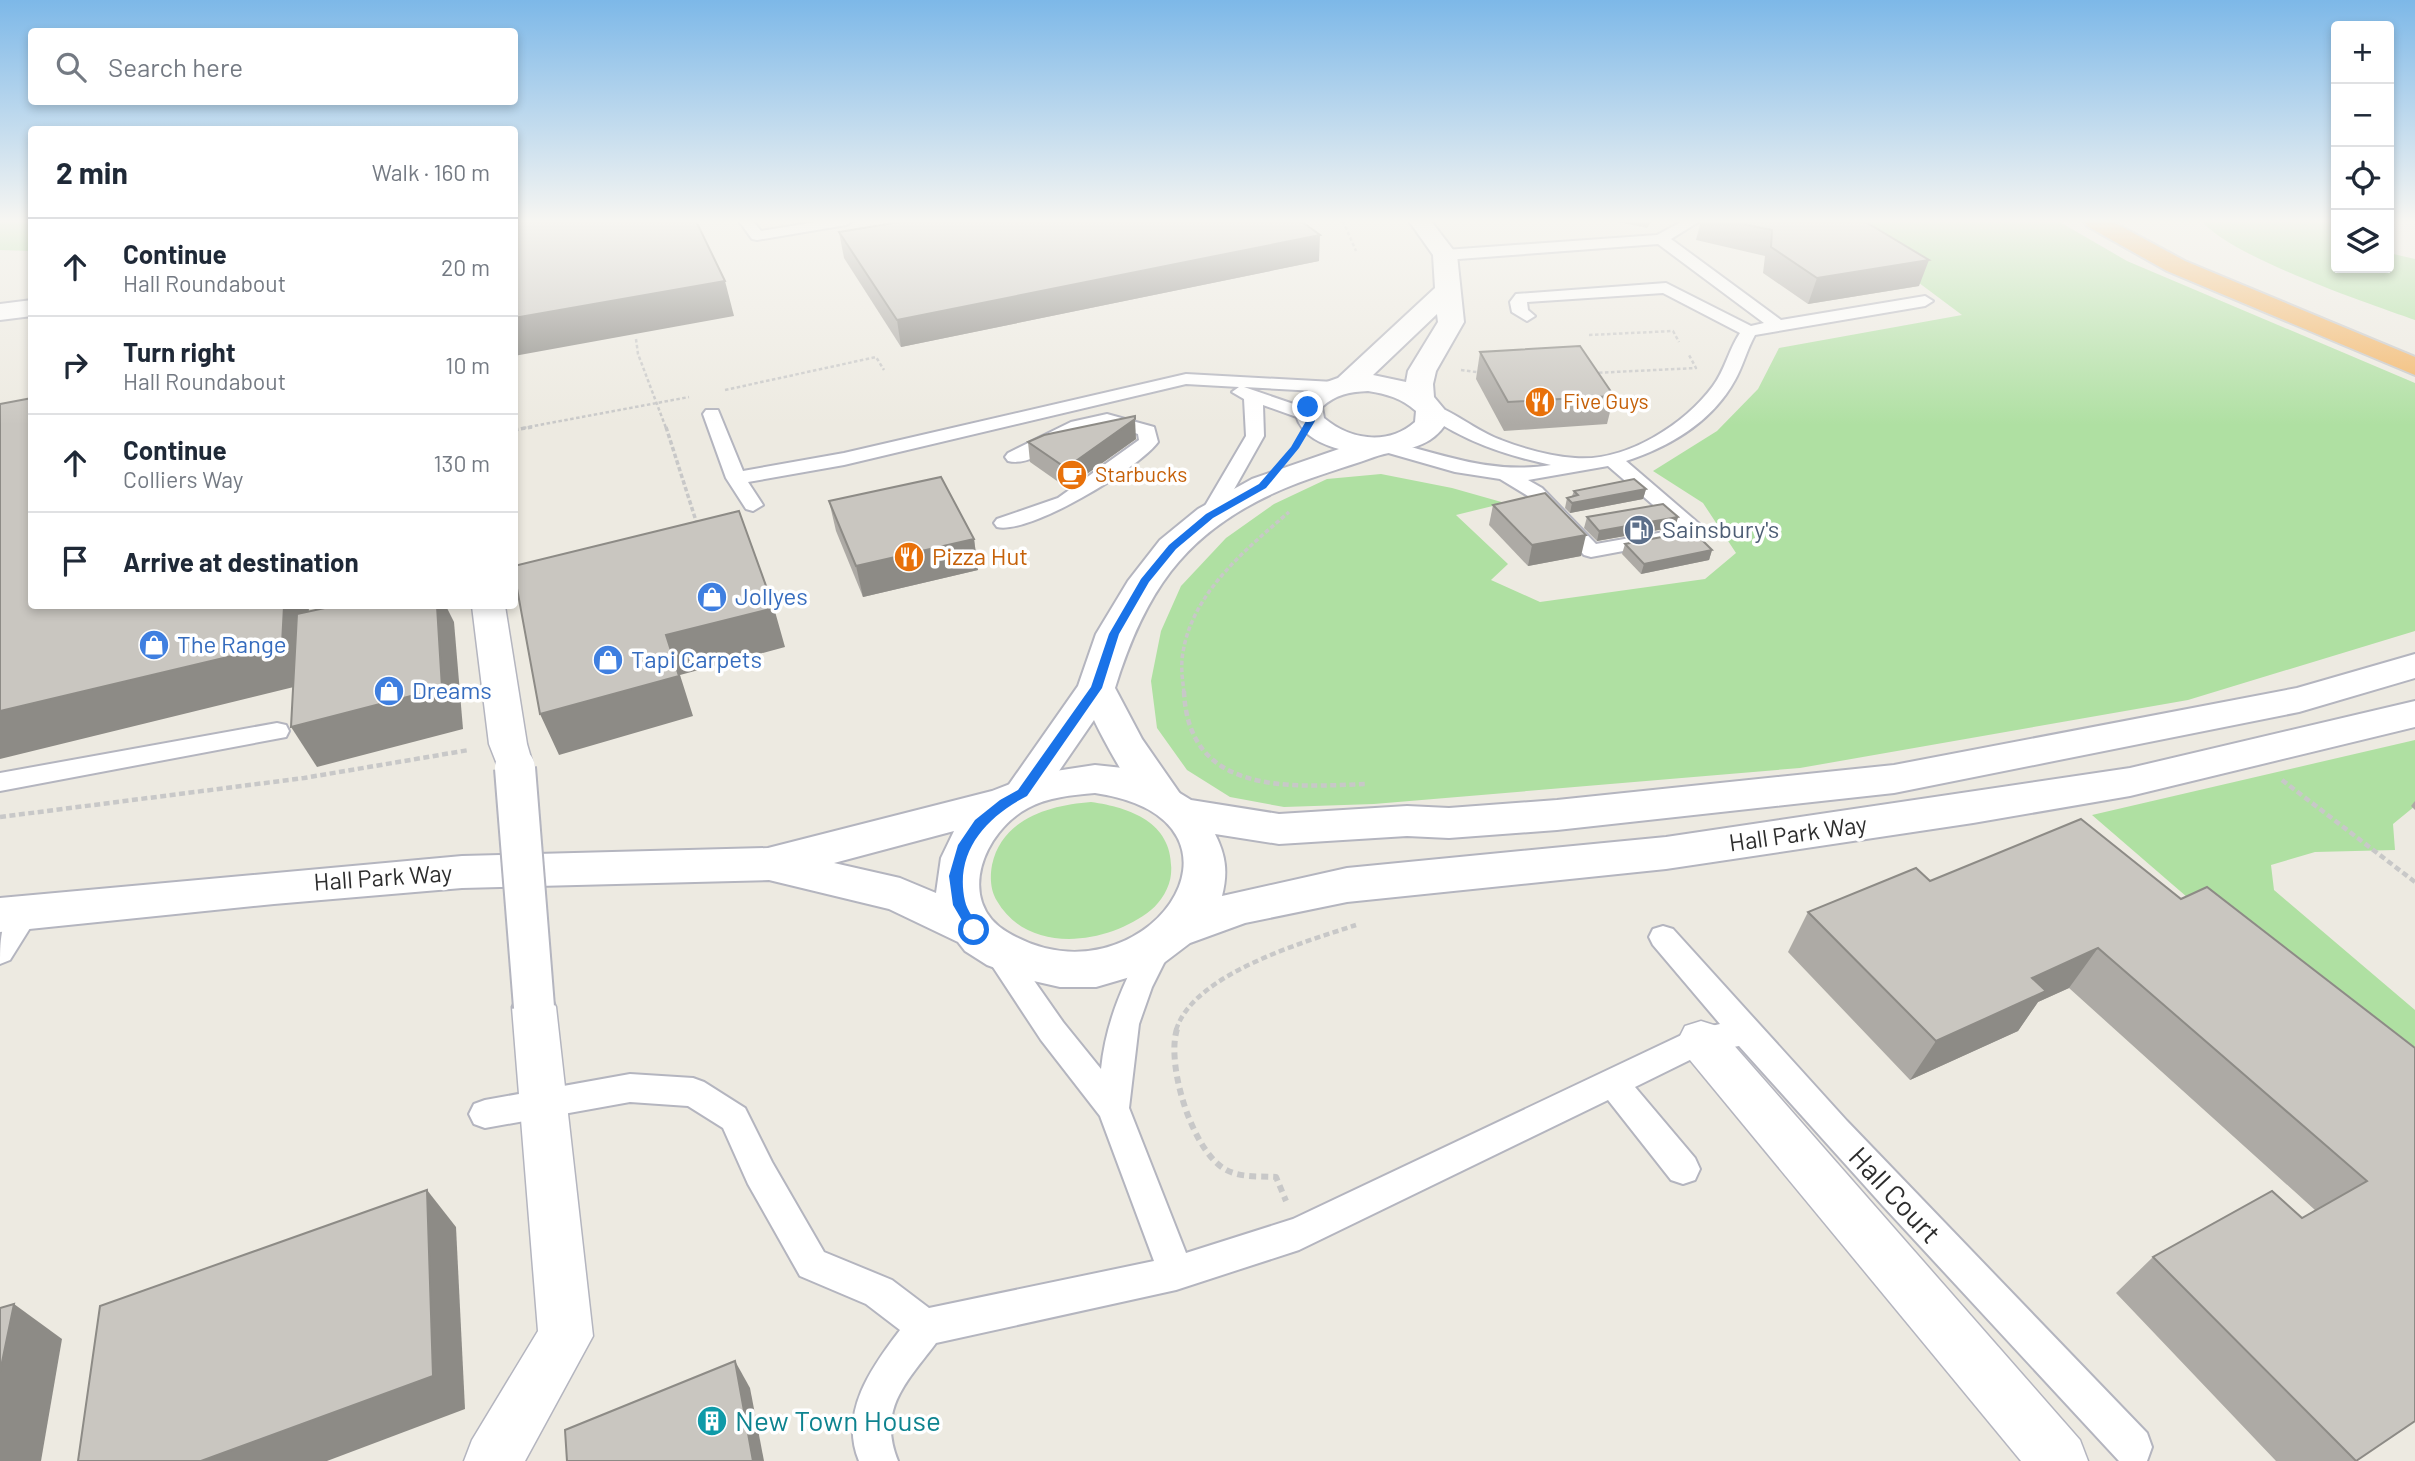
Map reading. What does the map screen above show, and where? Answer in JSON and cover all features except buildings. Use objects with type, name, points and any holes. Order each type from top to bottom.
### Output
[{"type":"highway","points":[[2229,289],[2415,367]]},
{"type":"highway","points":[[2271,289],[2415,341]]},
{"type":"main road","points":[[1263,486],[1294,448],[1309,418],[1313,399],[1341,386],[1448,290]]},
{"type":"main road","points":[[1096,688],[1126,745],[1200,838],[1207,869],[1200,900],[1169,937],[1129,960],[1096,968],[1060,969],[1038,965],[986,940],[959,905],[956,876],[962,849],[979,824],[1013,798],[1096,688],[1114,634],[1145,581],[1172,547],[1209,516],[1263,486],[1381,446],[1414,439],[1424,433],[1430,425],[1419,384],[1422,371],[1451,322],[1448,290]]},
{"type":"main road","points":[[0,312],[28,308]]},
{"type":"main road","points":[[1341,386],[1387,385],[1425,404]]},
{"type":"main road","points":[[1309,418],[1317,429],[1343,442],[1381,446]]},
{"type":"main road","name":"Hall Park Way","points":[[1173,806],[1279,829],[1407,821],[1449,822],[1558,814],[1894,779],[2299,700],[2415,666]]},
{"type":"main road","name":"Hall Park Way","points":[[1169,937],[1240,907],[1347,885],[1666,853],[1973,808],[2130,782],[2415,714]]},
{"type":"main road","points":[[1013,798],[1058,782],[1095,779],[1131,785],[1173,806]]},
{"type":"main road","name":"Hall Park Way","points":[[13,914],[274,887],[462,872],[768,864],[1013,798]]},
{"type":"main road","name":"Hall Park Way","points":[[768,864],[900,895],[986,940]]},
{"type":"street","points":[[488,609],[511,756],[566,1336],[493,1461]]},
{"type":"street","points":[[1723,1036],[2059,1461]]},
{"type":"lane","points":[[1527,316],[1520,312],[1518,302],[1522,297],[1647,289]]},
{"type":"lane","points":[[1668,289],[1749,331],[1925,301]]},
{"type":"lane","points":[[1729,289],[1778,325]]},
{"type":"lane","points":[[1381,446],[1455,467],[1507,476],[1552,473],[1575,464],[1614,461],[1660,440],[1696,415],[1722,387],[1749,331]]},
{"type":"lane","points":[[736,478],[844,459],[1186,379],[1301,388],[1341,386]]},
{"type":"lane","points":[[1214,380],[1309,418]]},
{"type":"lane","points":[[1209,516],[1255,436],[1253,397]]},
{"type":"lane","points":[[1425,404],[1457,429],[1482,441],[1575,464]]},
{"type":"lane","points":[[712,414],[736,478],[752,505]]},
{"type":"lane","points":[[1004,523],[1065,502],[1149,442],[1147,431],[1127,422],[1090,419],[1015,457]]},
{"type":"lane","points":[[1507,476],[1535,492],[1591,551],[1697,532],[1614,461]]},
{"type":"lane","points":[[1641,509],[1667,504]]},
{"type":"lane","points":[[1565,523],[1590,518]]},
{"type":"lane","points":[[0,782],[277,731]]},
{"type":"lane","points":[[0,952],[13,914]]},
{"type":"lane","points":[[1113,1108],[1117,1046],[1141,974],[1169,937]]},
{"type":"lane","name":"Hall Court","points":[[1663,937],[1723,1036],[1917,1220],[2133,1447]]},
{"type":"lane","points":[[986,940],[1052,1031],[1113,1108],[1176,1273]]},
{"type":"lane","points":[[878,1461],[873,1452],[869,1417],[887,1380],[925,1327],[1176,1273],[1299,1234],[1614,1083],[1723,1036]]},
{"type":"lane","points":[[1614,1083],[1683,1169]]},
{"type":"lane","points":[[485,1114],[630,1088],[693,1092],[734,1118],[760,1173],[812,1264],[879,1292],[925,1327]]},
{"type":"path","points":[[1589,335],[1673,331],[1679,342]]},
{"type":"path","points":[[636,339],[638,354],[662,415],[700,534]]},
{"type":"path","points":[[1585,373],[1696,368],[1689,355]]},
{"type":"path","points":[[1451,370],[1491,375]]},
{"type":"path","points":[[1293,509],[1222,574],[1188,630],[1182,659],[1189,735],[1208,757],[1242,776],[1283,786],[1374,784]]},
{"type":"path","points":[[2249,753],[2415,882]]},
{"type":"path","points":[[0,817],[304,778],[511,756]]},
{"type":"path","points":[[1299,1234],[1276,1177],[1237,1175],[1218,1165],[1199,1141],[1174,1073],[1177,1026],[1211,989],[1241,967],[1363,923]]},
{"type":"green space","points":[[1927,289],[2194,289],[2415,383],[2415,631],[2188,700],[1800,768],[1374,804],[1284,807],[1230,797],[1187,770],[1157,728],[1151,681],[1161,631],[1181,586],[1226,538],[1274,504],[1327,479],[1381,474],[1452,488],[1505,503],[1456,515],[1508,564],[1491,580],[1540,602],[1705,579],[1736,553],[1703,503],[1653,471],[1717,431],[1758,389],[1779,348],[1962,315]]},
{"type":"green space","points":[[2330,289],[2415,289],[2415,320],[2335,291]]},
{"type":"green space","points":[[2415,740],[2415,806],[2393,824],[2395,850],[2315,852],[2271,865],[2274,890],[2415,1010],[2415,1094],[2092,815]]},
{"type":"green space","points":[[1091,802],[1136,814],[1159,831],[1166,842],[1170,857],[1171,874],[1167,889],[1151,910],[1114,931],[1070,939],[1049,937],[1029,930],[1011,919],[993,892],[991,869],[997,849],[1017,825],[1030,817],[1060,806]]},
{"type":"place","name":"Five Guys","points":[[1540,402]]},
{"type":"place","name":"Starbucks","points":[[1072,475]]},
{"type":"place","name":"Sainsbury's","points":[[1639,530]]},
{"type":"place","name":"Pizza Hut","points":[[909,557]]},
{"type":"place","name":"Jollyes","points":[[712,597]]},
{"type":"place","name":"The Range","points":[[154,645]]},
{"type":"place","name":"Tapi Carpets","points":[[608,660]]},
{"type":"place","name":"Dreams","points":[[389,691]]},
{"type":"place","name":"New Town House","points":[[712,1421]]},
{"type":"route","points":[[974,930],[959,905],[956,876],[962,849],[979,824],[1004,803],[1023,793],[1096,688],[1114,634],[1145,581],[1172,547],[1209,516],[1263,486],[1294,448],[1310,421],[1308,407]]}]
